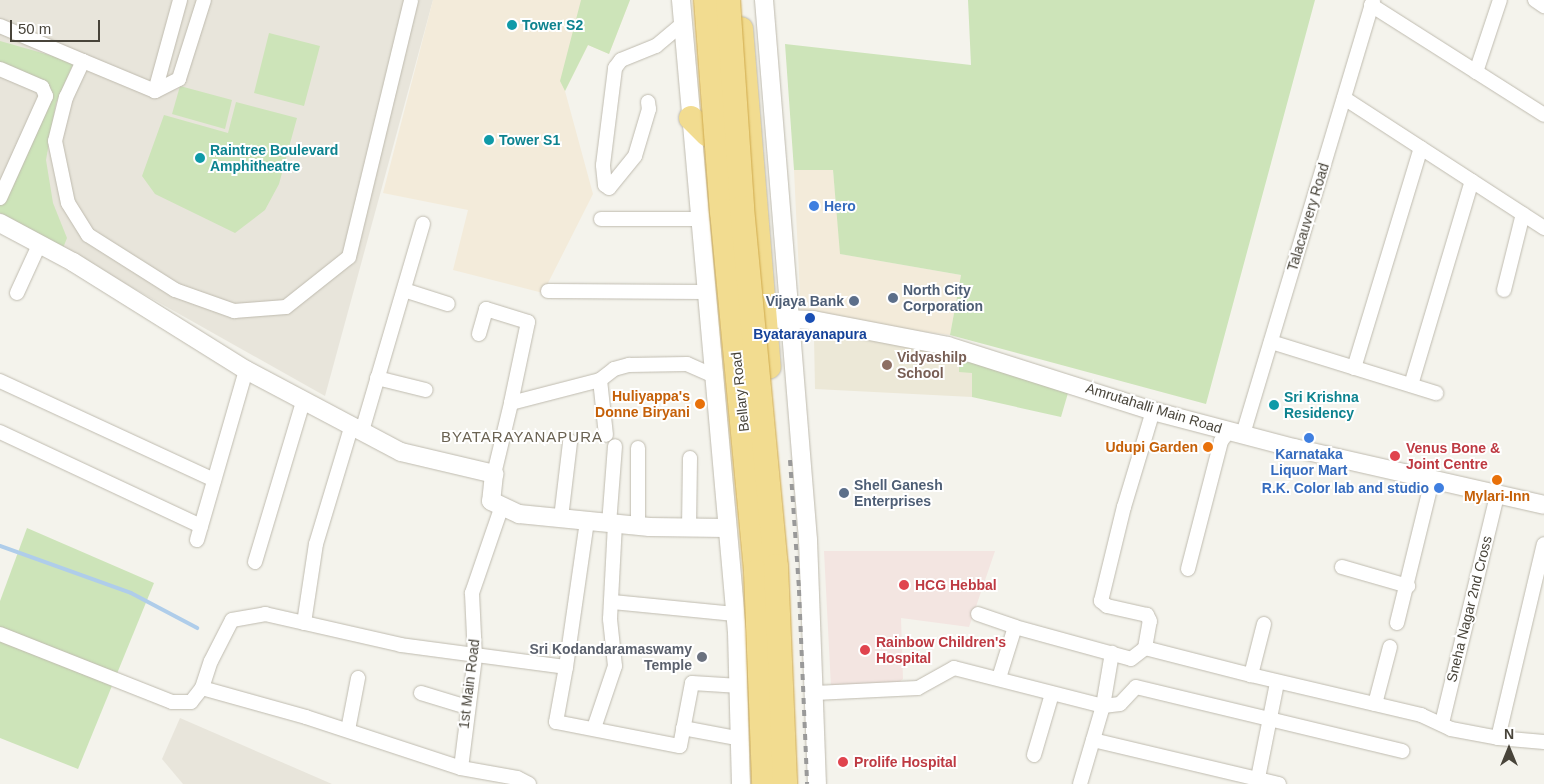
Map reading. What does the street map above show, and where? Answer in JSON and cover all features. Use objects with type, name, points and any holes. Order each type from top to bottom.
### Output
[{"type":"highway","name":"Bellary Road","points":[[698,0],[699,126],[722,320],[746,572],[754,784]]},
{"type":"highway","name":"Bellary Road","points":[[706,0],[722,211],[756,572],[764,784]]},
{"type":"highway","name":"Bellary Road","points":[[728,0],[742,208],[776,566],[785,784]]},
{"type":"highway","points":[[739,0],[787,566],[795,784]]},
{"type":"street","points":[[155,91],[180,0]]},
{"type":"street","points":[[0,26],[155,91],[179,79],[204,0]]},
{"type":"street","points":[[83,62],[66,97],[55,141],[68,203],[88,235],[175,290],[234,311],[286,307],[349,257],[412,0]]},
{"type":"street","points":[[681,0],[699,126],[698,219],[735,614],[740,686],[741,784]]},
{"type":"street","points":[[764,0],[808,540],[817,784]]},
{"type":"street","points":[[1476,72],[1500,0]]},
{"type":"street","points":[[1535,0],[1544,6]]},
{"type":"street","points":[[1372,2],[1544,115]]},
{"type":"street","name":"Talacauvery Road","points":[[1188,569],[1221,441],[1236,433],[1271,342],[1372,2]]},
{"type":"street","points":[[648,102],[649,108],[635,156],[609,188],[605,185],[603,165],[615,68],[621,60],[656,46],[683,23]]},
{"type":"street","points":[[0,69],[42,87],[46,96],[0,198]]},
{"type":"street","points":[[1344,98],[1544,228]]},
{"type":"street","points":[[1354,368],[1421,148]]},
{"type":"street","points":[[1411,385],[1472,181]]},
{"type":"street","points":[[1504,290],[1523,214]]},
{"type":"street","points":[[601,219],[698,219]]},
{"type":"street","points":[[0,223],[73,262],[246,370],[302,402],[357,428],[401,452],[494,474]]},
{"type":"street","points":[[304,624],[316,544],[357,428],[377,378],[423,224]]},
{"type":"street","points":[[17,293],[39,245]]},
{"type":"street","points":[[404,290],[448,304]]},
{"type":"street","points":[[548,291],[705,292]]},
{"type":"street","points":[[479,334],[486,309],[528,322],[512,403],[494,474],[491,501],[519,514],[587,522],[689,529],[726,528]]},
{"type":"street","name":"Amrutahalli Main Road","points":[[722,320],[790,317],[886,332],[948,346],[1153,411],[1236,433],[1544,505]]},
{"type":"street","points":[[1271,342],[1436,393]]},
{"type":"street","points":[[512,403],[600,380],[614,369],[629,365],[687,364],[714,376]]},
{"type":"street","points":[[197,540],[246,370]]},
{"type":"street","points":[[377,378],[426,390]]},
{"type":"street","points":[[600,380],[606,435]]},
{"type":"street","points":[[0,381],[214,480]]},
{"type":"street","points":[[255,562],[302,402]]},
{"type":"street","points":[[978,614],[1014,627],[1112,653],[1131,660],[1145,648],[1150,620],[1147,615],[1107,606],[1101,601],[1124,507],[1153,411]]},
{"type":"street","points":[[0,432],[201,526]]},
{"type":"street","points":[[561,518],[570,442]]},
{"type":"street","points":[[594,728],[615,666],[612,602],[612,524],[615,446]]},
{"type":"street","points":[[638,448],[638,526]]},
{"type":"street","points":[[689,529],[690,458]]},
{"type":"street","points":[[1397,623],[1408,586],[1432,480]]},
{"type":"street","name":"Sneha Nagar 2nd Cross","points":[[1442,723],[1497,495]]},
{"type":"street","name":"1st Main Road","points":[[461,768],[467,707],[475,657],[472,593],[502,506]]},
{"type":"street","points":[[587,522],[556,722],[680,746],[692,683],[740,686]]},
{"type":"street","points":[[1498,738],[1544,544]]},
{"type":"street","points":[[1342,567],[1408,586]]},
{"type":"street","points":[[612,602],[735,614]]},
{"type":"street","points":[[0,634],[172,702],[191,702],[202,688],[210,661],[232,620],[265,614],[401,646],[475,657],[566,667]]},
{"type":"street","points":[[1251,675],[1264,624]]},
{"type":"street","points":[[999,678],[1014,627]]},
{"type":"street","points":[[1375,704],[1390,647]]},
{"type":"street","points":[[1145,648],[1277,683],[1421,714],[1451,729],[1498,738],[1544,742]]},
{"type":"street","points":[[1080,784],[1103,706],[1112,653]]},
{"type":"street","points":[[815,693],[918,688],[954,668],[1103,706],[1120,704],[1136,687],[1270,717],[1402,751]]},
{"type":"street","points":[[348,730],[358,678]]},
{"type":"street","points":[[1258,778],[1277,683]]},
{"type":"street","points":[[202,688],[348,730],[461,768],[518,778],[529,784]]},
{"type":"street","points":[[421,693],[467,707]]},
{"type":"street","points":[[1034,755],[1052,694]]},
{"type":"street","points":[[683,728],[741,740]]},
{"type":"street","points":[[1093,740],[1279,784]]},
{"type":"shaded area","points":[[0,0],[433,0],[325,396],[0,213]]},
{"type":"shaded area","points":[[433,0],[630,0],[609,54],[588,45],[565,91],[593,194],[543,293],[453,270],[468,210],[383,193]]},
{"type":"shaded area","points":[[794,170],[833,170],[841,254],[961,275],[950,335],[801,316]]},
{"type":"shaded area","name":"Vidyashilp School","points":[[814,337],[885,341],[959,358],[972,372],[972,397],[815,389]]},
{"type":"shaded area","name":"HCG Hebbal","points":[[824,551],[995,551],[969,627],[901,618],[903,679],[898,683],[831,687]]},
{"type":"shaded area","points":[[180,718],[332,784],[183,784],[162,759]]},
{"type":"green space","points":[[581,0],[630,0],[609,54],[588,45],[565,91],[560,81]]},
{"type":"green space","points":[[968,0],[1315,0],[1206,404],[950,335],[961,275],[840,254],[833,170],[794,170],[785,44],[971,65]]},
{"type":"green space","points":[[269,33],[320,46],[304,106],[254,93]]},
{"type":"green space","points":[[0,41],[74,62],[56,103],[46,160],[53,203],[67,238],[63,248],[0,213],[0,191],[49,88],[0,68]]},
{"type":"green space","points":[[180,86],[232,100],[225,129],[172,114]]},
{"type":"green space","name":"Raintree Boulevard Amphitheatre","points":[[236,102],[297,118],[279,184],[265,210],[235,233],[155,194],[142,176],[164,115],[228,133]]},
{"type":"green space","points":[[959,358],[1068,393],[1061,417],[972,397],[972,373],[959,372]]},
{"type":"green space","points":[[27,528],[154,583],[78,769],[0,738],[0,601]]},
{"type":"waterway","points":[[0,546],[131,593],[197,628]]},
{"type":"railway","points":[[790,460],[799,590],[807,784]]},
{"type":"place","name":"Tower S2","points":[[512,25]]},
{"type":"place","name":"Tower S1","points":[[489,140]]},
{"type":"place","name":"Raintree Boulevard Amphitheatre","points":[[200,158]]},
{"type":"place","name":"Hero","points":[[814,206]]},
{"type":"place","name":"North City Corporation","points":[[893,298]]},
{"type":"place","name":"Vijaya Bank","points":[[854,301]]},
{"type":"place","name":"Byatarayanapura","points":[[810,318]]},
{"type":"place","name":"Vidyashilp School","points":[[887,365]]},
{"type":"place","name":"Huliyappa's Donne Biryani","points":[[700,404]]},
{"type":"place","name":"Sri Krishna Residency","points":[[1274,405]]},
{"type":"place","name":"Karnataka Liquor Mart","points":[[1309,438]]},
{"type":"place","name":"Udupi Garden","points":[[1208,447]]},
{"type":"place","name":"Venus Bone & Joint Centre","points":[[1395,456]]},
{"type":"place","name":"Mylari-Inn","points":[[1497,480]]},
{"type":"place","name":"R.K. Color lab and studio","points":[[1439,488]]},
{"type":"place","name":"Shell Ganesh Enterprises","points":[[844,493]]},
{"type":"place","name":"HCG Hebbal","points":[[904,585]]},
{"type":"place","name":"Rainbow Children's Hospital","points":[[865,650]]},
{"type":"place","name":"Sri Kodandaramaswamy Temple","points":[[702,657]]},
{"type":"place","name":"Prolife Hospital","points":[[843,762]]},
{"type":"district","name":"BYATARAYANAPURA","points":[[522,437]]}]
